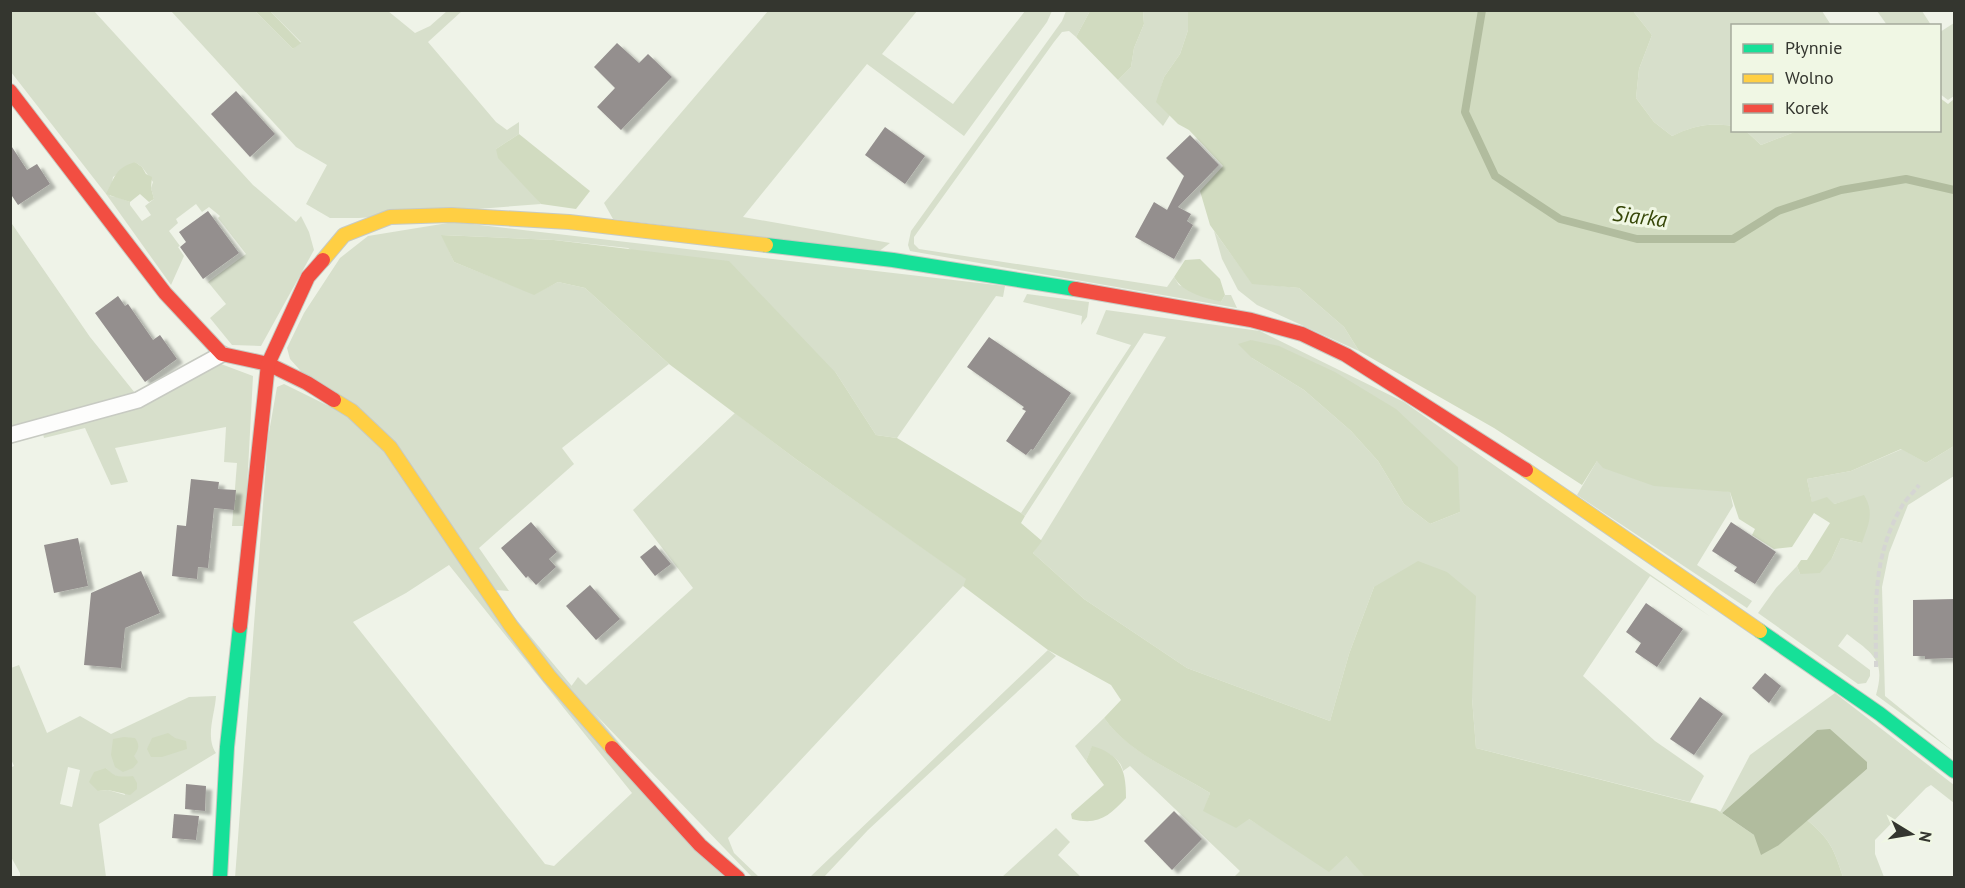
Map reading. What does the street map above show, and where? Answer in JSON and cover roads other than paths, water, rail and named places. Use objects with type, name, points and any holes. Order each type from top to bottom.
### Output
[{"type":"street","points":[[10,91],[165,292],[222,354],[268,364],[307,383],[352,411],[390,447],[512,626],[549,676],[598,734],[700,845],[738,878]]},
{"type":"street","points":[[220,878],[227,747],[268,364],[308,276],[344,235],[390,217],[451,215],[570,222],[882,259],[1103,293],[1251,320],[1302,334],[1346,355],[1541,480],[1880,714],[1954,771]]},
{"type":"lane","points":[[10,435],[138,400],[222,354]]},
{"type":"waterway","name":"Siarka","points":[[1482,10],[1465,112],[1495,176],[1560,219],[1637,239],[1733,239],[1778,211],[1841,190],[1906,179],[1954,190]]}]
